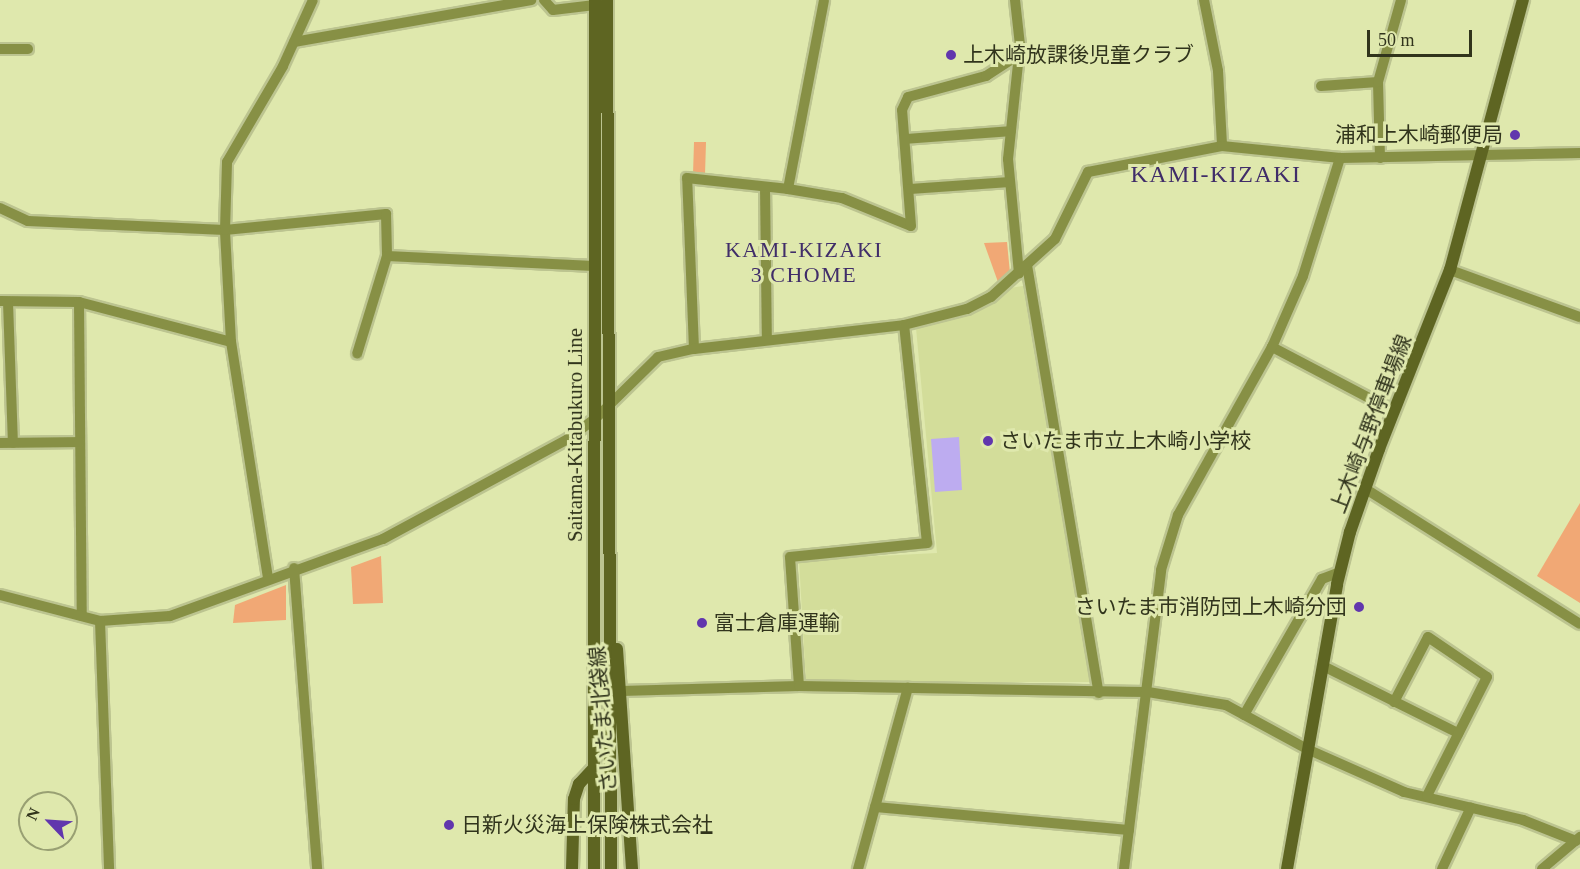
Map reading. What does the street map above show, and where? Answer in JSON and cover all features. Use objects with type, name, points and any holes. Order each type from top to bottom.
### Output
[{"type":"main road","name":"Saitama-Kitabukuro Line","points":[[607,0],[611,869]]},
{"type":"main road","name":"上木崎与野停車場線","points":[[1287,869],[1340,572],[1364,488],[1450,270],[1523,0]]},
{"type":"main road","name":"Saitama-Kitabukuro Line","points":[[594,869],[592,770],[596,419],[595,3]]},
{"type":"main road","name":"さいたま北袋線","points":[[610,567],[621,691],[632,869]]},
{"type":"main road","name":"さいたま北袋線","points":[[572,869],[574,798],[579,784],[592,770]]},
{"type":"street","points":[[268,578],[231,342],[225,230],[227,162],[294,42],[313,0]]},
{"type":"street","points":[[294,42],[531,0]]},
{"type":"street","points":[[544,0],[553,10],[595,3]]},
{"type":"street","points":[[788,189],[824,0]]},
{"type":"street","points":[[1016,0],[1018,55],[1011,131],[1010,182],[1023,269],[1099,693]]},
{"type":"street","points":[[1204,0],[1218,71],[1222,146]]},
{"type":"street","points":[[1380,158],[1378,82],[1401,0]]},
{"type":"street","points":[[0,49],[28,48]]},
{"type":"street","points":[[694,349],[687,178],[788,189],[842,198],[911,226],[902,110],[908,97],[986,76],[1018,55]]},
{"type":"street","points":[[1321,86],[1378,82]]},
{"type":"street","points":[[905,139],[1011,131]]},
{"type":"street","points":[[0,595],[100,621],[171,616],[294,568],[383,539],[568,439],[596,419],[658,357],[694,349],[904,325],[967,309],[990,297],[1055,238],[1088,172],[1222,146],[1340,158],[1481,157],[1580,153]]},
{"type":"street","points":[[1124,869],[1148,692],[1161,570],[1178,515],[1272,347],[1303,276],[1340,158]]},
{"type":"street","points":[[909,189],[1010,182]]},
{"type":"street","points":[[765,187],[767,340]]},
{"type":"street","points":[[0,208],[28,221],[225,230],[386,214],[387,256],[357,354]]},
{"type":"street","points":[[387,256],[594,266]]},
{"type":"street","points":[[1450,270],[1580,317]]},
{"type":"street","points":[[12,443],[4,302],[79,302],[231,342]]},
{"type":"street","points":[[79,302],[82,616]]},
{"type":"street","points":[[799,686],[790,557],[927,543],[904,325]]},
{"type":"street","points":[[1272,347],[1394,411]]},
{"type":"street","points":[[0,442],[80,442]]},
{"type":"street","points":[[1364,488],[1580,624]]},
{"type":"street","points":[[294,568],[317,869]]},
{"type":"street","points":[[1244,715],[1322,579],[1340,572]]},
{"type":"street","points":[[100,621],[109,869]]},
{"type":"street","points":[[1394,702],[1428,638],[1487,677],[1427,796]]},
{"type":"street","points":[[1323,666],[1458,734]]},
{"type":"street","points":[[621,691],[799,686],[1099,693],[1148,692],[1226,705],[1307,749],[1404,792],[1523,820],[1578,839]]},
{"type":"street","points":[[858,869],[908,688]]},
{"type":"street","points":[[875,807],[1129,830]]},
{"type":"street","points":[[1442,869],[1471,807]]},
{"type":"street","points":[[1542,869],[1578,839]]},
{"type":"shaded area","points":[[694,142],[706,142],[705,174],[693,174]]},
{"type":"shaded area","points":[[1007,242],[1010,273],[998,282],[984,243]]},
{"type":"shaded area","name":"さいたま市立上木崎小学校","points":[[1023,286],[1090,682],[806,682],[799,560],[937,553],[916,328],[973,313],[1010,288]]},
{"type":"shaded area","points":[[959,437],[962,490],[935,492],[931,439]]},
{"type":"shaded area","points":[[1580,503],[1580,603],[1537,576]]},
{"type":"shaded area","points":[[381,556],[383,603],[353,604],[351,567]]},
{"type":"shaded area","points":[[286,585],[286,620],[233,623],[235,605]]},
{"type":"place","name":"上木崎放課後児童クラブ","points":[[951,55]]},
{"type":"place","name":"浦和上木崎郵便局","points":[[1515,135]]},
{"type":"place","name":"さいたま市立上木崎小学校","points":[[988,441]]},
{"type":"place","name":"さいたま市消防団上木崎分団","points":[[1359,607]]},
{"type":"place","name":"富士倉庫運輸","points":[[702,623]]},
{"type":"place","name":"日新火災海上保険株式会社","points":[[449,825]]},
{"type":"district","name":"KAMI-KIZAKI","points":[[1216,175]]},
{"type":"district","name":"KAMI-KIZAKI 3 CHOME","points":[[804,262]]}]
